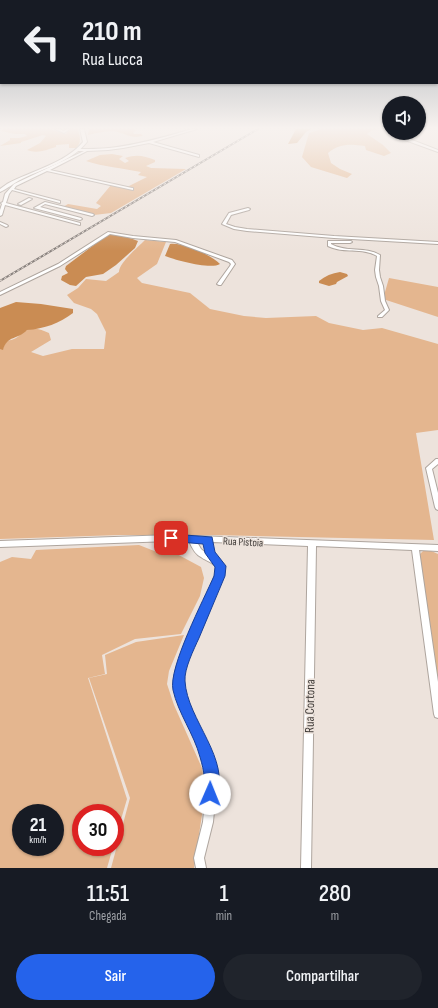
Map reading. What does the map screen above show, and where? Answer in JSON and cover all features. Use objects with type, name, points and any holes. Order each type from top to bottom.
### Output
[{"type":"main road","points":[[0,191],[14,181],[39,170]]},
{"type":"street","points":[[0,214],[11,189],[22,181],[47,170],[132,189]]},
{"type":"street","points":[[11,189],[59,202]]},
{"type":"street","points":[[20,204],[30,199]]},
{"type":"street","points":[[4,202],[20,204],[80,219]]},
{"type":"street","points":[[4,202],[79,224]]},
{"type":"street","points":[[36,208],[45,203],[92,215]]},
{"type":"street","points":[[248,208],[230,214],[224,224],[237,228],[381,241],[438,243]]},
{"type":"street","points":[[66,216],[75,211]]},
{"type":"street","points":[[0,223],[6,226]]},
{"type":"street","points":[[0,294],[58,265],[110,233],[133,237],[176,241],[231,261],[232,266],[219,284]]},
{"type":"street","points":[[380,316],[387,310],[383,301],[378,277],[377,270],[379,256],[374,253],[338,248],[329,245],[329,242],[377,243],[381,241]]},
{"type":"street","points":[[438,461],[429,468],[438,507]]},
{"type":"street","name":"Rua Pistoia","points":[[0,544],[171,538],[312,545],[438,548]]},
{"type":"street","points":[[192,539],[196,551],[202,556],[217,562]]},
{"type":"street","points":[[201,868],[199,858],[208,822],[212,779],[207,756],[179,690],[178,679],[185,657],[219,576],[221,566],[210,553],[208,540]]},
{"type":"street","name":"Rua Cortona","points":[[306,868],[312,545]]},
{"type":"street","points":[[415,547],[438,714]]},
{"type":"shaded area","points":[[126,170],[185,170],[111,213],[94,215],[63,207],[68,204],[97,209],[101,206],[96,203],[111,185],[132,190],[134,189],[127,187],[147,177],[138,175],[141,172]]},
{"type":"shaded area","points":[[319,170],[341,170],[352,174],[347,178]]},
{"type":"shaded area","points":[[107,235],[123,236],[138,241],[135,248],[116,265],[103,274],[86,277],[76,286],[70,285],[61,280],[62,276],[68,273],[65,269],[66,266]]},
{"type":"shaded area","points":[[145,240],[166,242],[157,264],[137,278],[142,283],[190,293],[210,309],[244,316],[266,318],[316,316],[329,323],[363,330],[382,328],[438,344],[438,430],[416,433],[434,540],[212,535],[120,535],[0,539],[0,349],[3,349],[8,341],[16,338],[26,331],[36,329],[49,333],[51,340],[31,352],[43,356],[72,349],[104,349],[106,332],[97,314],[91,309],[74,303],[67,295],[78,288],[86,279],[106,281],[119,272],[125,260]]},
{"type":"shaded area","points":[[170,244],[189,247],[216,260],[220,264],[215,266],[201,265],[184,262],[165,256]]},
{"type":"shaded area","points":[[340,272],[347,274],[348,276],[336,284],[329,286],[319,283],[319,281],[326,276]]},
{"type":"shaded area","points":[[389,278],[438,287],[438,317],[383,299]]},
{"type":"shaded area","points":[[16,302],[73,309],[73,313],[52,325],[27,330],[7,342],[3,350],[0,349],[0,308]]},
{"type":"shaded area","points":[[139,545],[162,554],[175,553],[201,567],[204,578],[200,596],[181,634],[135,639],[102,655],[105,674],[88,678],[127,799],[124,809],[124,804],[72,804],[72,856],[110,856],[107,868],[0,868],[0,562],[12,557],[31,559],[36,550]]},
{"type":"shaded area","points":[[424,550],[429,550],[438,554],[438,687],[419,555]]},
{"type":"shaded area","points":[[184,635],[169,671],[167,684],[174,705],[202,768],[204,781],[203,808],[194,868],[111,868],[114,856],[124,856],[124,820],[130,798],[89,678],[107,674],[105,655],[136,642]]},
{"type":"railway","points":[[0,281],[189,170]]},
{"type":"route","points":[[171,538],[208,540],[210,553],[221,566],[219,576],[180,669],[178,679],[179,690],[207,756],[212,779],[210,794]]}]
